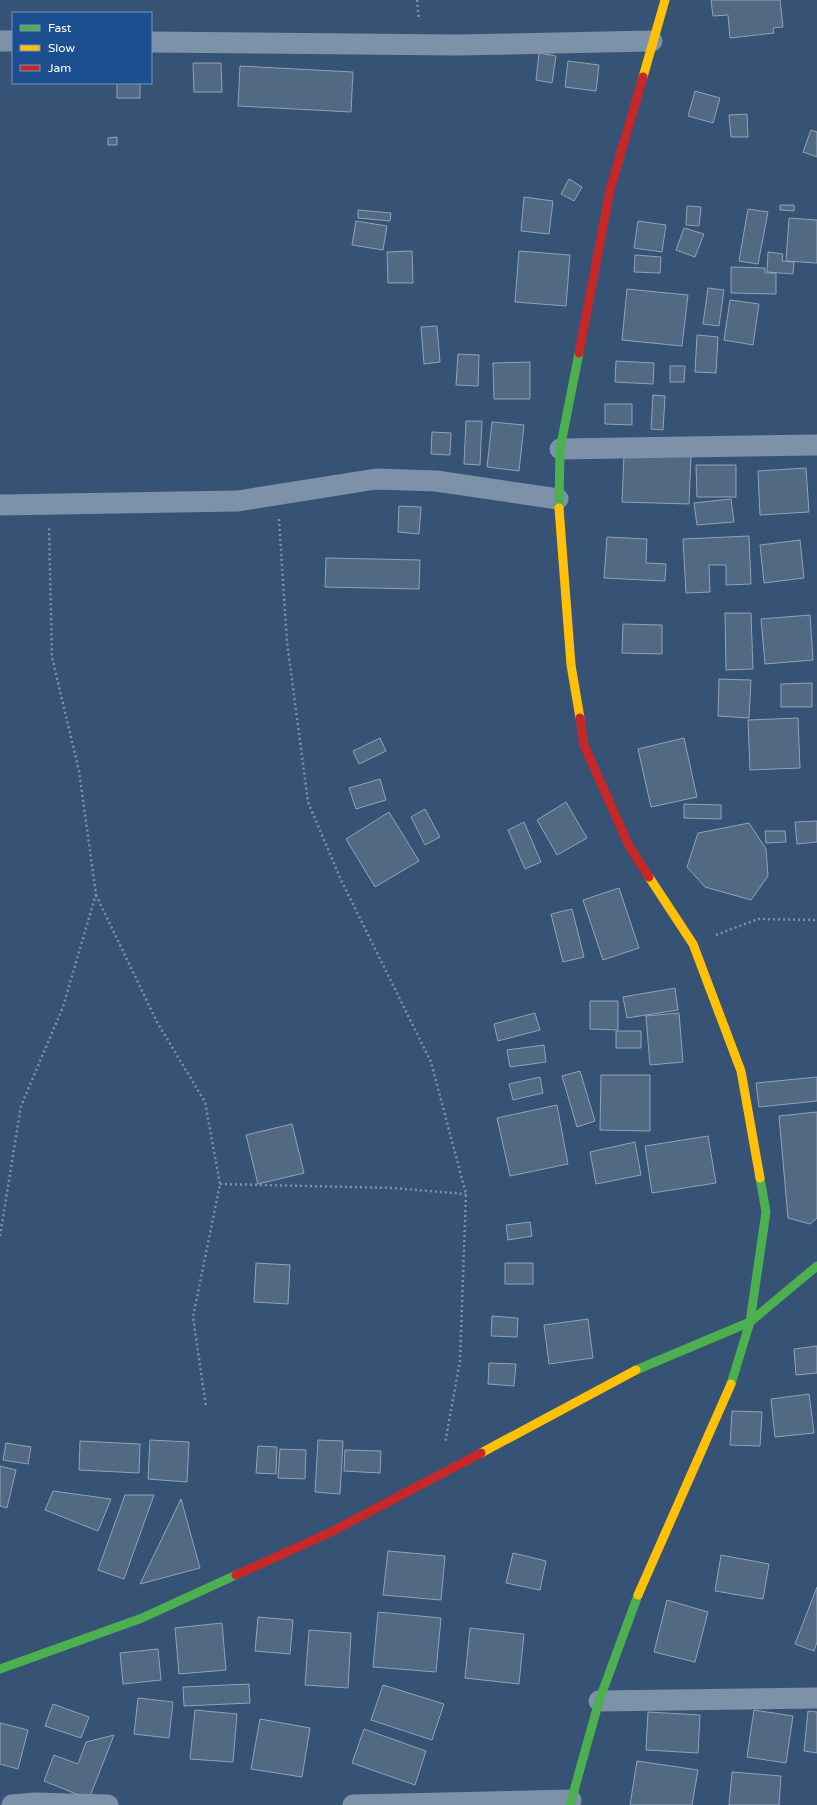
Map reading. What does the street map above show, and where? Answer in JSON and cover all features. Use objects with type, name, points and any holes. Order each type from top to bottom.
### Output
[{"type":"street","points":[[353,1805],[571,1803],[599,1701],[645,1577],[696,1461],[728,1394],[750,1322],[766,1212],[741,1071],[693,944],[629,846],[584,745],[571,665],[558,499],[560,449],[610,190],[665,0]]},
{"type":"street","points":[[0,41],[12,41]]},
{"type":"street","points":[[152,42],[457,45],[652,41]]},
{"type":"street","points":[[560,449],[817,445]]},
{"type":"street","points":[[0,505],[238,501],[384,479],[436,481],[558,499]]},
{"type":"street","points":[[0,1669],[142,1618],[331,1532],[640,1369],[750,1322],[817,1266]]},
{"type":"street","points":[[599,1701],[817,1698]]},
{"type":"street","points":[[12,1805],[35,1803],[108,1805]]},
{"type":"path","points":[[277,495],[287,642],[308,802],[341,880],[431,1062],[466,1194],[460,1361],[439,1475]]},
{"type":"path","points":[[49,504],[52,657],[79,771],[96,894],[157,1022],[205,1102],[220,1184],[193,1317],[206,1407]]},
{"type":"path","points":[[0,1236],[21,1106],[63,1007],[96,894]]},
{"type":"path","points":[[693,944],[758,919],[817,920]]},
{"type":"path","points":[[220,1184],[393,1188],[466,1194]]},
{"type":"building","points":[[711,0],[780,0],[783,27],[773,28],[774,33],[730,38],[728,15],[713,16]]},
{"type":"building","points":[[539,53],[556,56],[552,83],[536,80]]},
{"type":"building","points":[[568,61],[599,65],[596,91],[565,87]]},
{"type":"building","points":[[193,63],[221,63],[222,92],[194,92]]},
{"type":"building","points":[[240,66],[353,72],[351,112],[238,106]]},
{"type":"building","points":[[117,84],[140,84],[140,98],[117,98]]},
{"type":"building","points":[[695,91],[720,98],[713,123],[688,116]]},
{"type":"building","points":[[747,114],[748,137],[731,137],[729,115]]},
{"type":"building","points":[[811,130],[817,132],[817,157],[803,152]]},
{"type":"building","points":[[117,137],[117,145],[108,145],[108,138]]},
{"type":"building","points":[[569,179],[582,187],[574,201],[561,194]]},
{"type":"building","points":[[524,197],[553,201],[549,234],[521,231]]},
{"type":"building","points":[[780,205],[794,205],[794,211],[780,210]]},
{"type":"building","points":[[687,206],[701,207],[699,226],[686,225]]},
{"type":"building","points":[[748,209],[768,212],[758,264],[739,261]]},
{"type":"building","points":[[358,210],[391,213],[390,221],[358,218]]},
{"type":"building","points":[[789,218],[817,220],[817,263],[786,261]]},
{"type":"building","points":[[356,221],[387,226],[383,250],[352,245]]},
{"type":"building","points":[[638,221],[666,225],[662,252],[634,248]]},
{"type":"building","points":[[684,228],[704,234],[695,257],[676,250]]},
{"type":"building","points":[[412,251],[413,283],[388,283],[387,252]]},
{"type":"building","points":[[519,251],[570,255],[566,306],[515,302]]},
{"type":"building","points":[[768,252],[783,254],[782,261],[794,262],[793,274],[767,272]]},
{"type":"building","points":[[635,255],[661,257],[660,273],[634,272]]},
{"type":"building","points":[[731,267],[765,268],[765,273],[776,273],[776,294],[731,293]]},
{"type":"building","points":[[708,288],[724,290],[719,326],[703,324]]},
{"type":"building","points":[[627,289],[688,295],[682,346],[622,340]]},
{"type":"building","points":[[730,300],[759,304],[753,345],[724,340]]},
{"type":"building","points":[[437,326],[440,362],[424,364],[421,327]]},
{"type":"building","points":[[697,335],[718,337],[716,373],[695,372]]},
{"type":"building","points":[[458,354],[479,355],[478,386],[456,385]]},
{"type":"building","points":[[616,361],[654,363],[653,384],[615,382]]},
{"type":"building","points":[[530,362],[530,399],[494,399],[493,363]]},
{"type":"building","points":[[670,366],[685,366],[684,382],[670,382]]},
{"type":"building","points":[[653,395],[665,396],[663,430],[651,429]]},
{"type":"building","points":[[605,404],[632,404],[632,425],[605,424]]},
{"type":"building","points":[[466,421],[482,421],[480,465],[464,464]]},
{"type":"building","points":[[492,422],[524,425],[519,471],[487,467]]},
{"type":"building","points":[[432,432],[451,433],[450,455],[431,454]]},
{"type":"building","points":[[624,454],[691,456],[689,504],[622,502]]},
{"type":"building","points":[[696,465],[736,465],[736,497],[697,497]]},
{"type":"building","points":[[806,468],[809,512],[760,515],[758,471]]},
{"type":"building","points":[[731,499],[734,522],[697,525],[694,503]]},
{"type":"building","points":[[399,506],[421,507],[419,534],[398,532]]},
{"type":"building","points":[[749,536],[751,584],[726,585],[726,565],[709,565],[710,592],[686,593],[683,539]]},
{"type":"building","points":[[607,537],[647,539],[646,563],[666,564],[665,581],[604,578]]},
{"type":"building","points":[[800,540],[804,578],[764,583],[760,545]]},
{"type":"building","points":[[326,558],[420,560],[419,589],[325,587]]},
{"type":"building","points":[[725,613],[751,613],[753,669],[726,670]]},
{"type":"building","points":[[810,615],[813,660],[765,664],[761,619]]},
{"type":"building","points":[[623,624],[662,625],[662,654],[622,653]]},
{"type":"building","points":[[719,679],[751,680],[749,718],[718,716]]},
{"type":"building","points":[[812,683],[812,707],[781,707],[781,684]]},
{"type":"building","points":[[798,718],[800,768],[750,770],[748,720]]},
{"type":"building","points":[[380,738],[386,751],[359,764],[353,751]]},
{"type":"building","points":[[684,738],[697,797],[651,807],[638,749]]},
{"type":"building","points":[[380,779],[386,800],[356,809],[349,788]]},
{"type":"building","points":[[566,802],[587,838],[557,855],[537,820]]},
{"type":"building","points":[[684,804],[721,805],[721,819],[684,818]]},
{"type":"building","points":[[425,809],[440,837],[425,845],[411,817]]},
{"type":"building","points":[[389,812],[419,861],[375,887],[346,839]]},
{"type":"building","points":[[817,821],[817,842],[797,844],[795,822]]},
{"type":"building","points":[[524,822],[541,862],[525,869],[508,830]]},
{"type":"building","points":[[749,823],[766,849],[768,876],[751,900],[705,887],[687,867],[698,833]]},
{"type":"building","points":[[765,831],[785,831],[786,842],[766,843]]},
{"type":"building","points":[[619,888],[639,948],[603,960],[583,900]]},
{"type":"building","points":[[572,909],[584,957],[563,962],[551,914]]},
{"type":"building","points":[[675,988],[678,1010],[627,1018],[623,997]]},
{"type":"building","points":[[590,1001],[618,1001],[618,1030],[590,1029]]},
{"type":"building","points":[[535,1013],[540,1030],[498,1041],[494,1024]]},
{"type":"building","points":[[679,1013],[683,1062],[650,1065],[646,1016]]},
{"type":"building","points":[[616,1031],[641,1031],[641,1048],[616,1048]]},
{"type":"building","points":[[544,1045],[546,1062],[510,1067],[507,1050]]},
{"type":"building","points":[[580,1071],[595,1121],[577,1127],[562,1076]]},
{"type":"building","points":[[601,1075],[650,1075],[650,1131],[600,1130]]},
{"type":"building","points":[[540,1077],[543,1093],[513,1100],[509,1084]]},
{"type":"building","points":[[817,1077],[817,1101],[759,1107],[756,1083]]},
{"type":"building","points":[[557,1105],[568,1164],[510,1176],[497,1118]]},
{"type":"building","points":[[817,1112],[817,1218],[810,1224],[788,1218],[779,1116]]},
{"type":"building","points":[[292,1124],[304,1173],[258,1184],[246,1135]]},
{"type":"building","points":[[708,1136],[716,1183],[652,1193],[645,1146]]},
{"type":"building","points":[[635,1142],[641,1175],[596,1184],[590,1152]]},
{"type":"building","points":[[530,1222],[532,1236],[508,1240],[506,1225]]},
{"type":"building","points":[[256,1263],[290,1265],[288,1304],[254,1302]]},
{"type":"building","points":[[505,1263],[533,1263],[533,1284],[505,1284]]},
{"type":"building","points":[[492,1316],[518,1318],[517,1337],[491,1336]]},
{"type":"building","points":[[588,1319],[593,1358],[549,1364],[544,1325]]},
{"type":"building","points":[[817,1346],[817,1373],[796,1375],[794,1349]]},
{"type":"building","points":[[489,1363],[516,1364],[514,1386],[488,1384]]},
{"type":"building","points":[[809,1394],[814,1433],[775,1437],[771,1399]]},
{"type":"building","points":[[732,1411],[762,1412],[760,1446],[730,1445]]},
{"type":"building","points":[[150,1440],[189,1442],[187,1482],[148,1479]]},
{"type":"building","points":[[318,1440],[343,1441],[340,1494],[315,1492]]},
{"type":"building","points":[[80,1441],[140,1444],[139,1473],[79,1470]]},
{"type":"building","points":[[6,1443],[31,1447],[28,1464],[3,1460]]},
{"type":"building","points":[[258,1446],[277,1447],[276,1474],[256,1473]]},
{"type":"building","points":[[280,1449],[306,1450],[305,1479],[278,1478]]},
{"type":"building","points":[[345,1450],[381,1451],[380,1473],[344,1471]]},
{"type":"building","points":[[0,1466],[16,1470],[7,1508],[0,1506]]},
{"type":"building","points":[[53,1491],[111,1499],[98,1531],[45,1510]]},
{"type":"building","points":[[125,1495],[154,1495],[124,1579],[98,1570]]},
{"type":"building","points":[[181,1499],[200,1568],[140,1584]]},
{"type":"building","points":[[388,1551],[445,1556],[441,1600],[383,1595]]},
{"type":"building","points":[[513,1553],[546,1561],[540,1590],[506,1583]]},
{"type":"building","points":[[721,1555],[769,1564],[763,1599],[715,1591]]},
{"type":"building","points":[[817,1587],[817,1642],[814,1651],[795,1644]]},
{"type":"building","points":[[667,1600],[708,1612],[695,1662],[654,1652]]},
{"type":"building","points":[[378,1612],[441,1618],[436,1672],[373,1667]]},
{"type":"building","points":[[258,1617],[293,1620],[290,1654],[255,1651]]},
{"type":"building","points":[[222,1623],[226,1670],[179,1674],[175,1628]]},
{"type":"building","points":[[470,1628],[524,1634],[519,1684],[465,1678]]},
{"type":"building","points":[[309,1630],[351,1633],[348,1688],[305,1685]]},
{"type":"building","points":[[158,1649],[161,1680],[123,1684],[120,1653]]},
{"type":"building","points":[[249,1684],[250,1703],[184,1706],[183,1687]]},
{"type":"building","points":[[383,1685],[444,1704],[432,1740],[371,1720]]},
{"type":"building","points":[[138,1698],[173,1702],[169,1738],[134,1734]]},
{"type":"building","points":[[53,1704],[89,1717],[81,1738],[45,1726]]},
{"type":"building","points":[[195,1710],[237,1714],[233,1762],[190,1759]]},
{"type":"building","points":[[754,1710],[793,1716],[786,1763],[747,1757]]},
{"type":"building","points":[[808,1711],[817,1712],[817,1753],[804,1751]]},
{"type":"building","points":[[648,1712],[700,1715],[698,1753],[646,1750]]},
{"type":"building","points":[[260,1719],[310,1728],[302,1777],[251,1769]]},
{"type":"building","points":[[0,1723],[28,1730],[18,1769],[0,1764]]},
{"type":"building","points":[[364,1729],[426,1751],[415,1785],[352,1763]]},
{"type":"building","points":[[114,1735],[89,1799],[44,1781],[54,1755],[78,1764],[86,1742]]},
{"type":"building","points":[[637,1761],[698,1770],[692,1805],[630,1805]]},
{"type":"building","points":[[732,1772],[781,1776],[779,1805],[729,1805]]},
{"type":"traffic: fast","points":[[559,508],[560,449],[579,353]]},
{"type":"traffic: fast","points":[[731,1384],[750,1322],[766,1212],[760,1178]]},
{"type":"traffic: fast","points":[[636,1370],[750,1322],[817,1266]]},
{"type":"traffic: fast","points":[[0,1669],[142,1618],[236,1575]]},
{"type":"traffic: fast","points":[[570,1805],[599,1701],[638,1595]]},
{"type":"traffic: slow","points":[[643,77],[665,0]]},
{"type":"traffic: slow","points":[[559,508],[571,665],[580,718]]},
{"type":"traffic: slow","points":[[649,877],[693,944],[741,1071],[760,1178]]},
{"type":"traffic: slow","points":[[481,1453],[636,1370]]},
{"type":"traffic: slow","points":[[638,1595],[731,1384]]},
{"type":"traffic: jam","points":[[579,353],[610,190],[643,77]]},
{"type":"traffic: jam","points":[[580,718],[584,745],[629,846],[649,877]]},
{"type":"traffic: jam","points":[[236,1575],[331,1532],[481,1453]]}]
